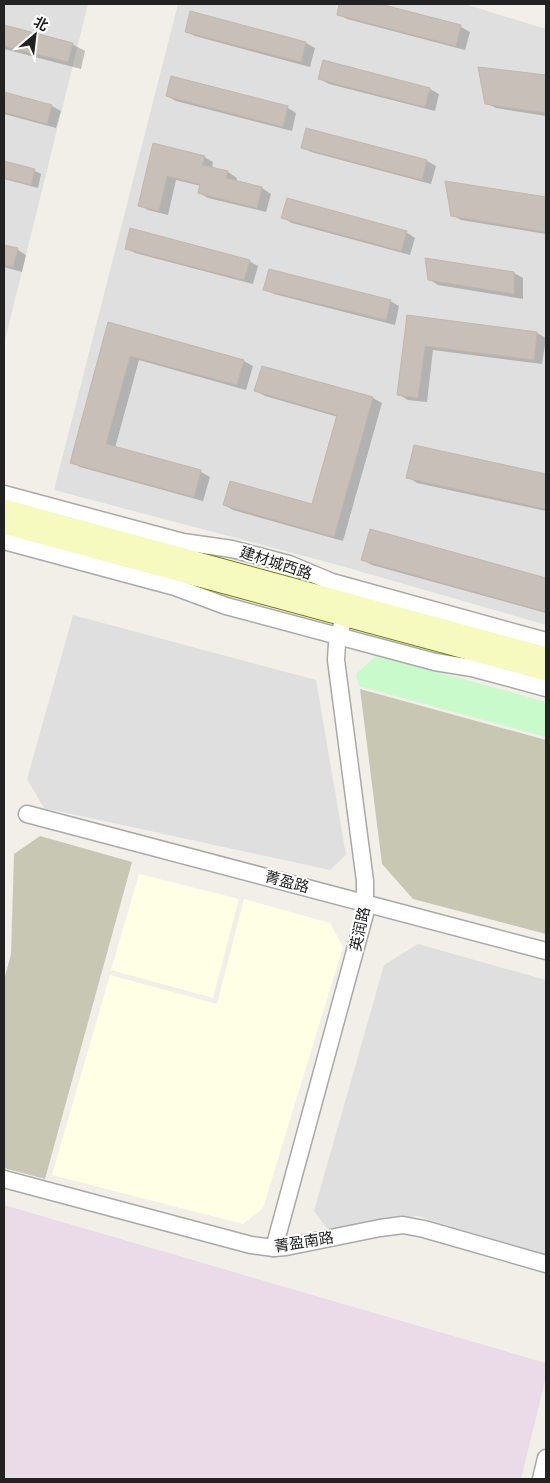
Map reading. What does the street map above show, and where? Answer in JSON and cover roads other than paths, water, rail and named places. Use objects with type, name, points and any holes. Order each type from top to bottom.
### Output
[{"type":"main road","name":"建材城西路","points":[[4,509],[546,671]]},
{"type":"main road","name":"建材城西路","points":[[4,524],[346,610],[546,657]]},
{"type":"street","name":"建材城西路","points":[[4,494],[183,542],[249,553],[289,564],[332,582],[546,640]]},
{"type":"street","points":[[4,541],[174,587],[226,606],[435,662],[472,668],[546,688]]},
{"type":"street","name":"英润路","points":[[274,1248],[363,924],[366,903],[365,880],[336,667],[336,652],[346,610]]},
{"type":"street","name":"菁盈路","points":[[27,814],[546,951]]},
{"type":"street","name":"菁盈南路","points":[[4,1179],[243,1243],[274,1248],[403,1225],[424,1229],[546,1264]]},
{"type":"street","points":[[541,1479],[546,1458]]}]
